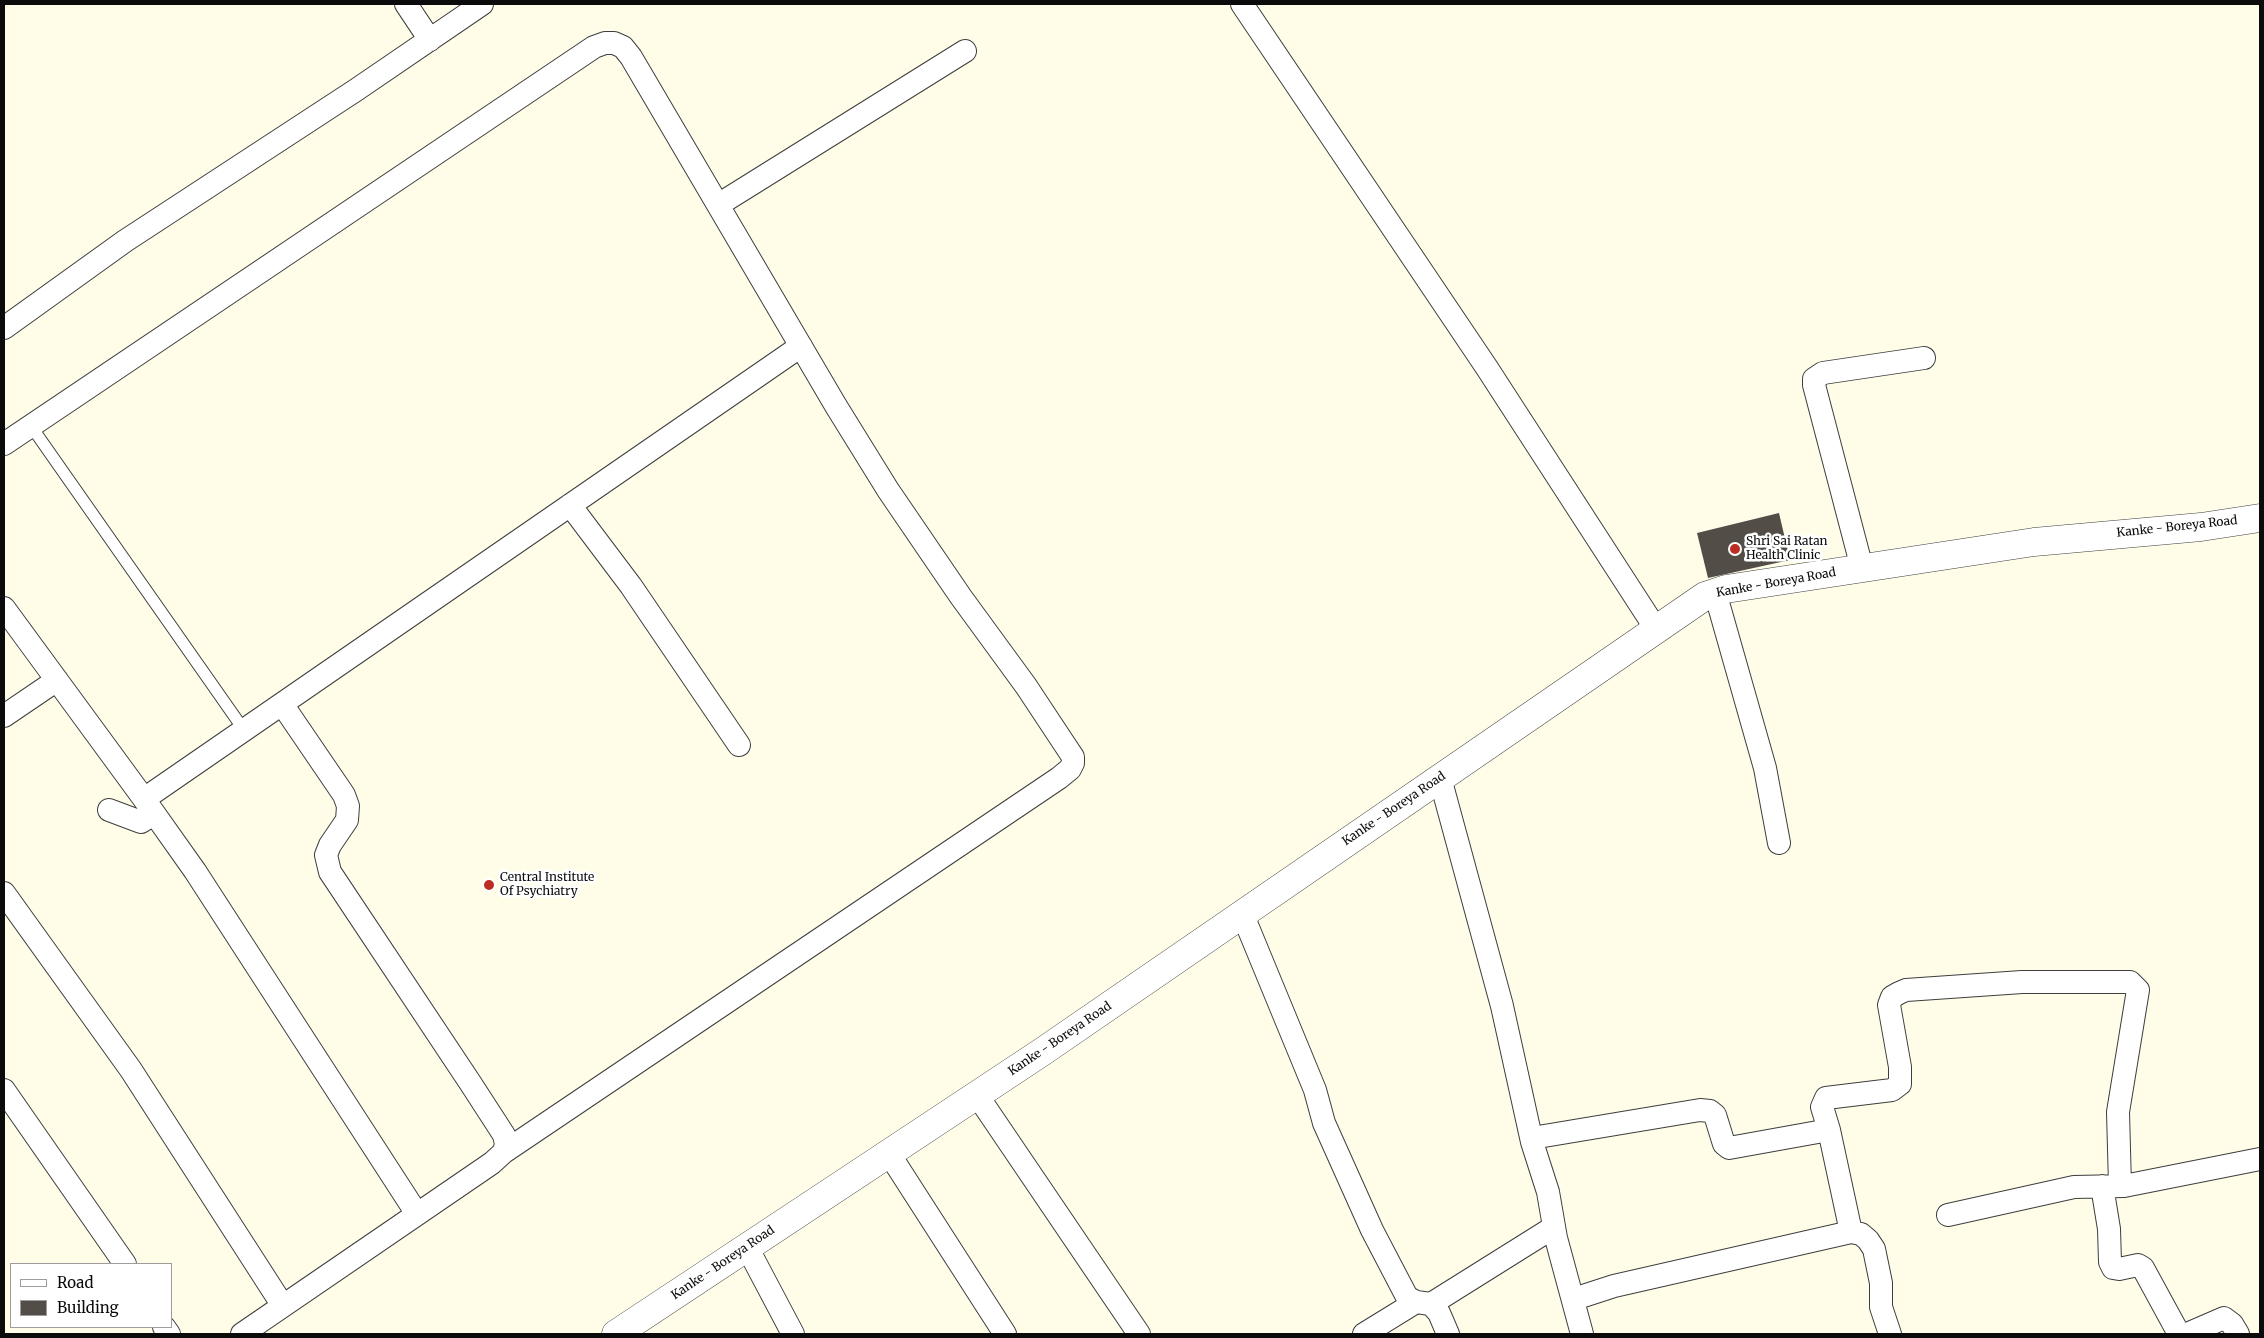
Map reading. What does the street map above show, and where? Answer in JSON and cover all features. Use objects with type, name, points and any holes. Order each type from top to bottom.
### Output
[{"type":"street","points":[[406,4],[430,40]]},
{"type":"street","points":[[4,328],[125,241],[482,4]]},
{"type":"street","points":[[1242,4],[1487,368],[1656,629]]},
{"type":"street","points":[[4,444],[287,256],[386,185],[594,47],[605,43],[614,43],[623,47],[631,57],[888,490],[961,597],[1026,686],[1072,757],[1073,763],[1070,769],[1059,778],[504,1152],[492,1163],[242,1334]]},
{"type":"street","points":[[718,205],[965,51]]},
{"type":"street","points":[[109,810],[141,822],[149,806],[244,730],[801,346]]},
{"type":"street","points":[[1862,568],[1814,386],[1814,379],[1823,373],[1924,358]]},
{"type":"street","points":[[570,505],[631,586],[739,745]]},
{"type":"street","name":"Kanke - Boreya Road","points":[[616,1334],[976,1095],[1705,596],[1715,592],[2034,542],[2201,527],[2260,518]]},
{"type":"street","points":[[1715,592],[1765,768],[1779,844]]},
{"type":"street","points":[[4,608],[149,806],[200,880],[417,1214]]},
{"type":"street","points":[[4,716],[57,680]]},
{"type":"street","points":[[282,704],[344,795],[348,806],[347,820],[326,855],[330,872],[504,1135],[506,1144],[504,1152]]},
{"type":"street","points":[[1440,778],[1502,1006],[1532,1138],[1548,1192],[1554,1227],[1582,1334]]},
{"type":"street","points":[[4,893],[131,1070],[283,1306]]},
{"type":"street","points":[[1242,913],[1315,1090],[1324,1123],[1404,1292],[1407,1297],[1424,1303],[1439,1313],[1448,1334]]},
{"type":"street","points":[[1851,1232],[1822,1106],[1826,1098],[1892,1090],[1900,1084],[1900,1067],[1889,1005],[1892,997],[1906,990],[2022,982],[2130,982],[2138,990],[2118,1112],[2111,1186],[2110,1262],[2113,1268],[2119,1269],[2138,1265],[2143,1268],[2179,1334]]},
{"type":"street","points":[[4,1090],[124,1263]]},
{"type":"street","points":[[976,1095],[1139,1334]]},
{"type":"street","points":[[1532,1138],[1700,1110],[1710,1111],[1715,1115],[1724,1144],[1729,1148],[1829,1130]]},
{"type":"street","points":[[888,1152],[1005,1334]]},
{"type":"street","points":[[1948,1215],[2074,1187],[2111,1186],[2260,1158]]},
{"type":"street","points":[[1364,1334],[1424,1303],[1554,1227]]},
{"type":"street","points":[[1574,1298],[1614,1286],[1851,1232],[1860,1234],[1868,1240],[1874,1249],[1881,1283],[1881,1308],[1890,1334]]},
{"type":"street","points":[[747,1247],[793,1334]]},
{"type":"street","points":[[2187,1334],[2224,1318],[2228,1320],[2238,1334]]},
{"type":"lane","points":[[31,426],[244,730]]},
{"type":"building","points":[[1779,513],[1790,560],[1708,578],[1697,533]]},
{"type":"place","name":"Shri Sai Ratan Health Clinic","points":[[1735,549]]},
{"type":"place","name":"Central Institute Of Psychiatry","points":[[489,885]]}]
